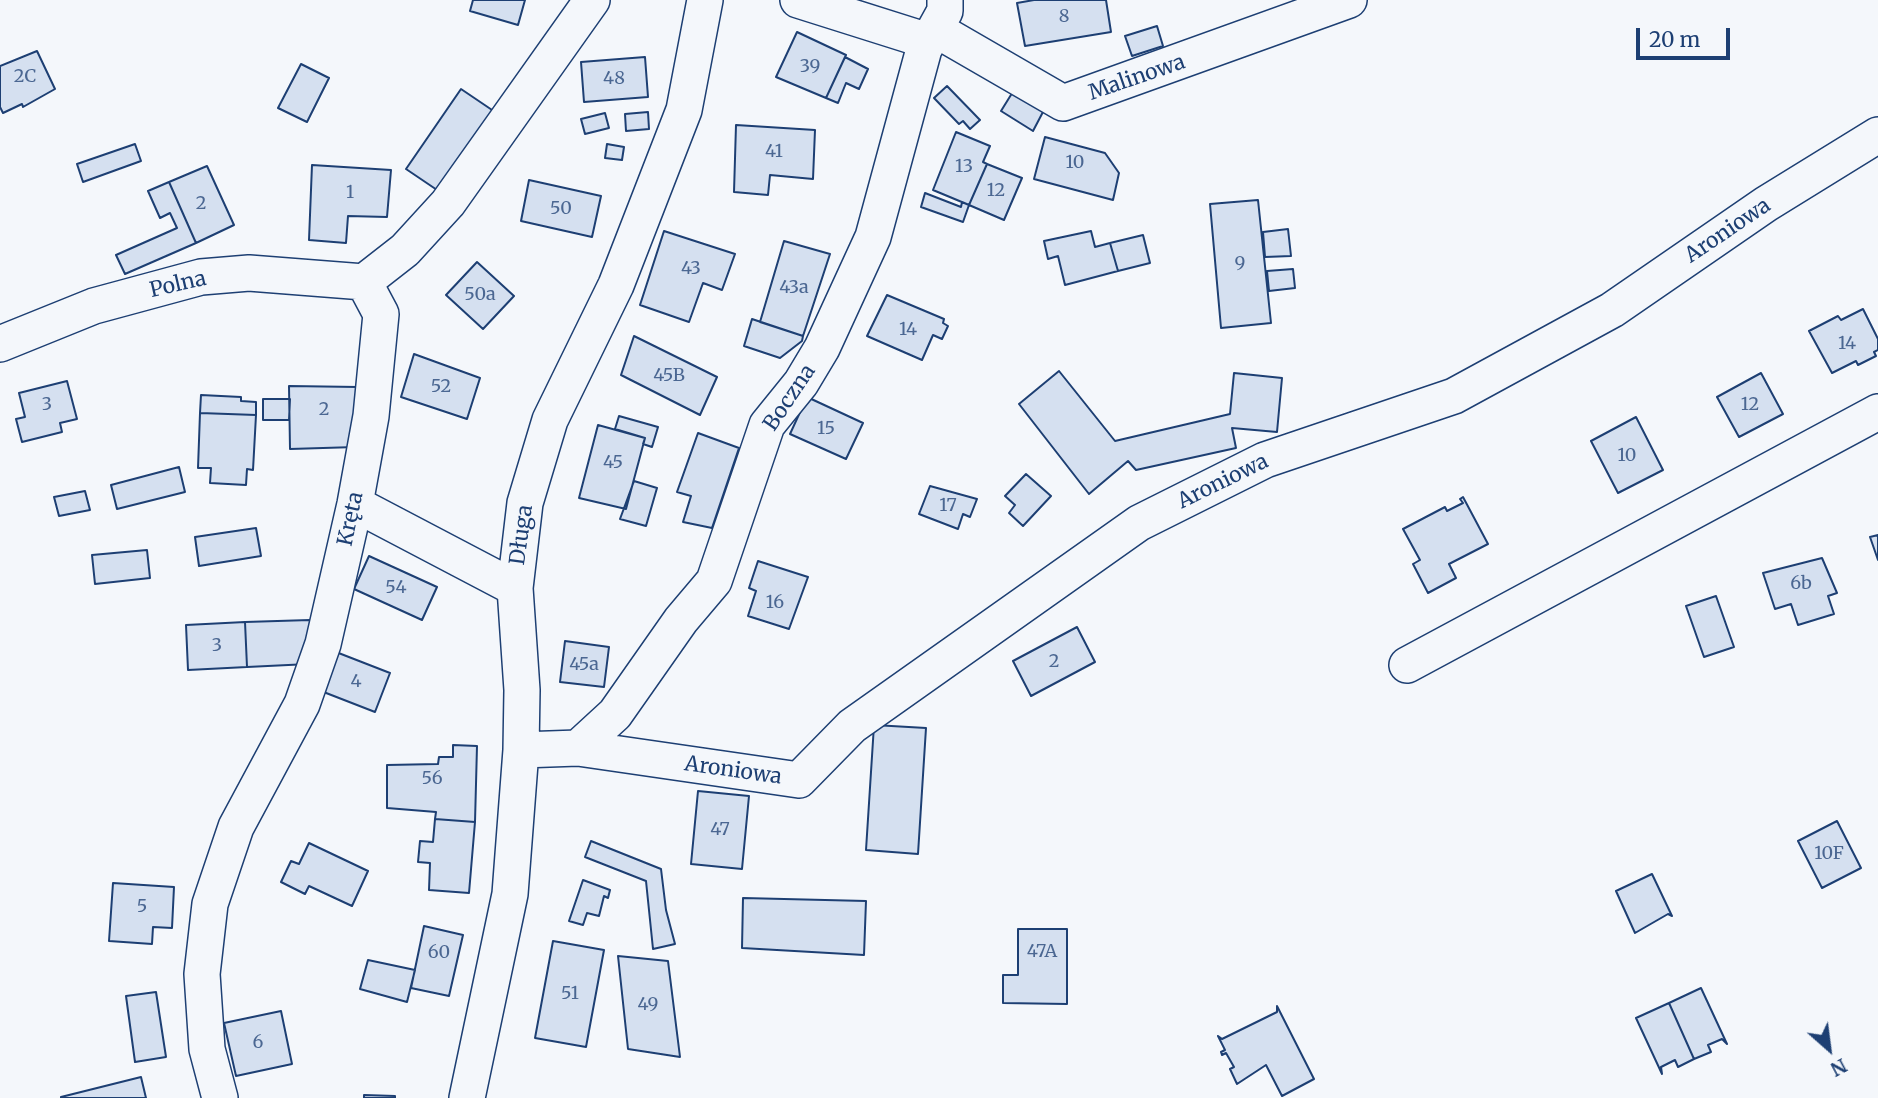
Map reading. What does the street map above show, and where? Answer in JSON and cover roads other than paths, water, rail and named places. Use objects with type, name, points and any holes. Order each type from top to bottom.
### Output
[{"type":"street","points":[[364,282],[405,250],[448,203],[592,0]]},
{"type":"street","name":"Długa","points":[[467,1098],[510,894],[521,750],[522,690],[515,587],[524,503],[550,420],[616,285],[684,110],[705,0]]},
{"type":"street","name":"Malinowa","points":[[798,0],[853,18],[936,24],[1063,103],[1349,0]]},
{"type":"street","name":"Boczna","points":[[578,748],[615,714],[681,620],[714,581],[767,425],[801,383],[822,348],[873,237],[936,24]]},
{"type":"street","name":"Aroniowa","points":[[578,748],[799,780],[852,726],[1139,523],[1265,460],[1454,396],[1612,310],[1766,204],[1878,135]]},
{"type":"street","name":"Polna","points":[[0,344],[94,306],[201,277],[249,273],[364,282]]},
{"type":"street","name":"Kręta","points":[[220,1098],[206,1049],[202,974],[210,904],[236,827],[302,704],[323,644],[355,504],[371,416],[381,314],[364,282]]},
{"type":"street","points":[[1407,664],[1878,412]]},
{"type":"street","points":[[355,504],[515,587]]},
{"type":"street","points":[[521,750],[578,748]]}]
